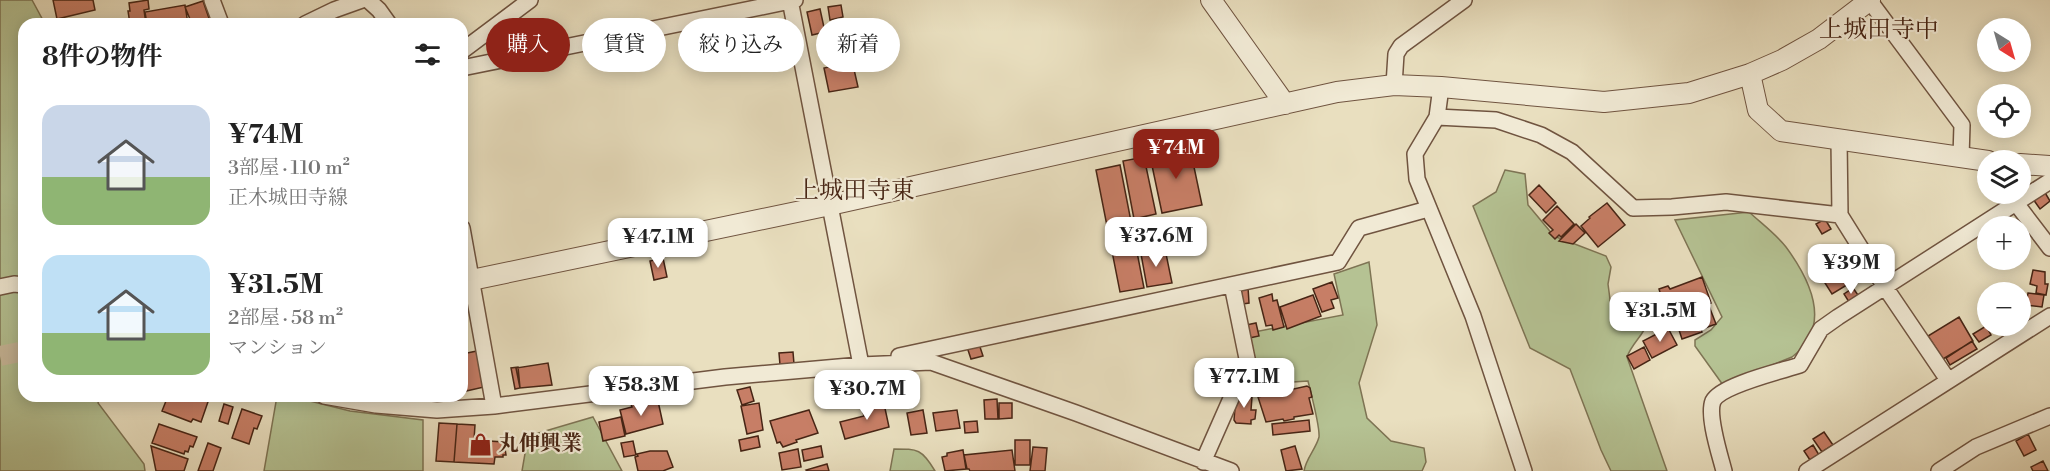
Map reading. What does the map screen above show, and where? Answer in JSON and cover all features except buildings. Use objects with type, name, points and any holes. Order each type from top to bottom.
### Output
[{"type":"street","points":[[212,0],[219,18]]},
{"type":"street","points":[[317,18],[362,0]]},
{"type":"street","points":[[368,0],[385,18]]},
{"type":"street","points":[[468,46],[530,0]]},
{"type":"street","points":[[468,67],[791,0],[861,365]]},
{"type":"street","points":[[1210,0],[1285,104]]},
{"type":"street","points":[[1394,85],[1396,54],[1401,46],[1464,0]]},
{"type":"street","points":[[468,281],[830,206],[1337,92],[1394,85],[1604,102],[1689,93],[1750,74],[1782,60],[1819,39],[1869,0],[1962,125],[1961,157]]},
{"type":"street","points":[[1750,74],[1758,110],[1781,130],[1977,160]]},
{"type":"street","points":[[1441,87],[1437,117],[1415,154],[1417,179],[1473,316],[1524,471]]},
{"type":"street","points":[[1437,117],[1496,120],[1541,135],[1572,152],[1633,208],[1726,202],[1840,215]]},
{"type":"street","points":[[1839,140],[1840,215],[1948,380]]},
{"type":"street","points":[[2031,165],[2050,166]]},
{"type":"street","points":[[2031,190],[2050,181]]},
{"type":"street","points":[[1724,471],[1712,418],[1713,401],[1725,389],[1800,365],[1821,329],[2004,204]]},
{"type":"street","points":[[2017,204],[2050,248]]},
{"type":"street","points":[[861,365],[1338,261],[1359,228],[1428,209]]},
{"type":"street","points":[[0,288],[18,284]]},
{"type":"street","points":[[1203,462],[1233,394],[1252,383],[1232,285]]},
{"type":"street","points":[[468,286],[494,406]]},
{"type":"street","points":[[1807,471],[2050,316]]},
{"type":"street","points":[[359,402],[437,410],[494,406],[725,377],[861,365],[931,362],[1076,412],[1231,471]]},
{"type":"street","points":[[1939,471],[1976,447],[2050,417]]},
{"type":"green space","points":[[0,0],[32,0],[42,18],[18,18],[18,402],[98,402],[144,464],[145,471],[0,471]]},
{"type":"green space","points":[[1505,170],[1525,174],[1528,205],[1554,236],[1606,256],[1611,267],[1608,284],[1611,307],[1627,316],[1639,315],[1647,323],[1627,357],[1667,471],[1611,471],[1570,369],[1530,348],[1473,206],[1496,192]]},
{"type":"green space","points":[[1749,212],[1778,238],[1795,260],[1810,289],[1815,318],[1812,332],[1805,345],[1792,357],[1723,385],[1695,346],[1695,340],[1711,330],[1722,317],[1675,220]]},
{"type":"green space","points":[[1369,262],[1377,325],[1359,383],[1367,418],[1391,441],[1424,448],[1426,462],[1422,471],[1304,471],[1319,437],[1308,381],[1260,384],[1249,333],[1343,315],[1334,274]]},
{"type":"green space","points":[[276,402],[314,402],[350,411],[423,420],[423,471],[264,471]]},
{"type":"green space","points":[[593,417],[622,471],[522,471],[528,436]]},
{"type":"green space","points":[[894,449],[909,449],[923,454],[935,471],[890,471]]},
{"type":"tunnel","points":[[0,356],[18,352]]},
{"type":"place","name":"丸伸興業","points":[[480,444]]},
{"type":"district","name":"上城田寺中","points":[[1879,30]]},
{"type":"district","name":"上城田寺東","points":[[855,191]]}]
